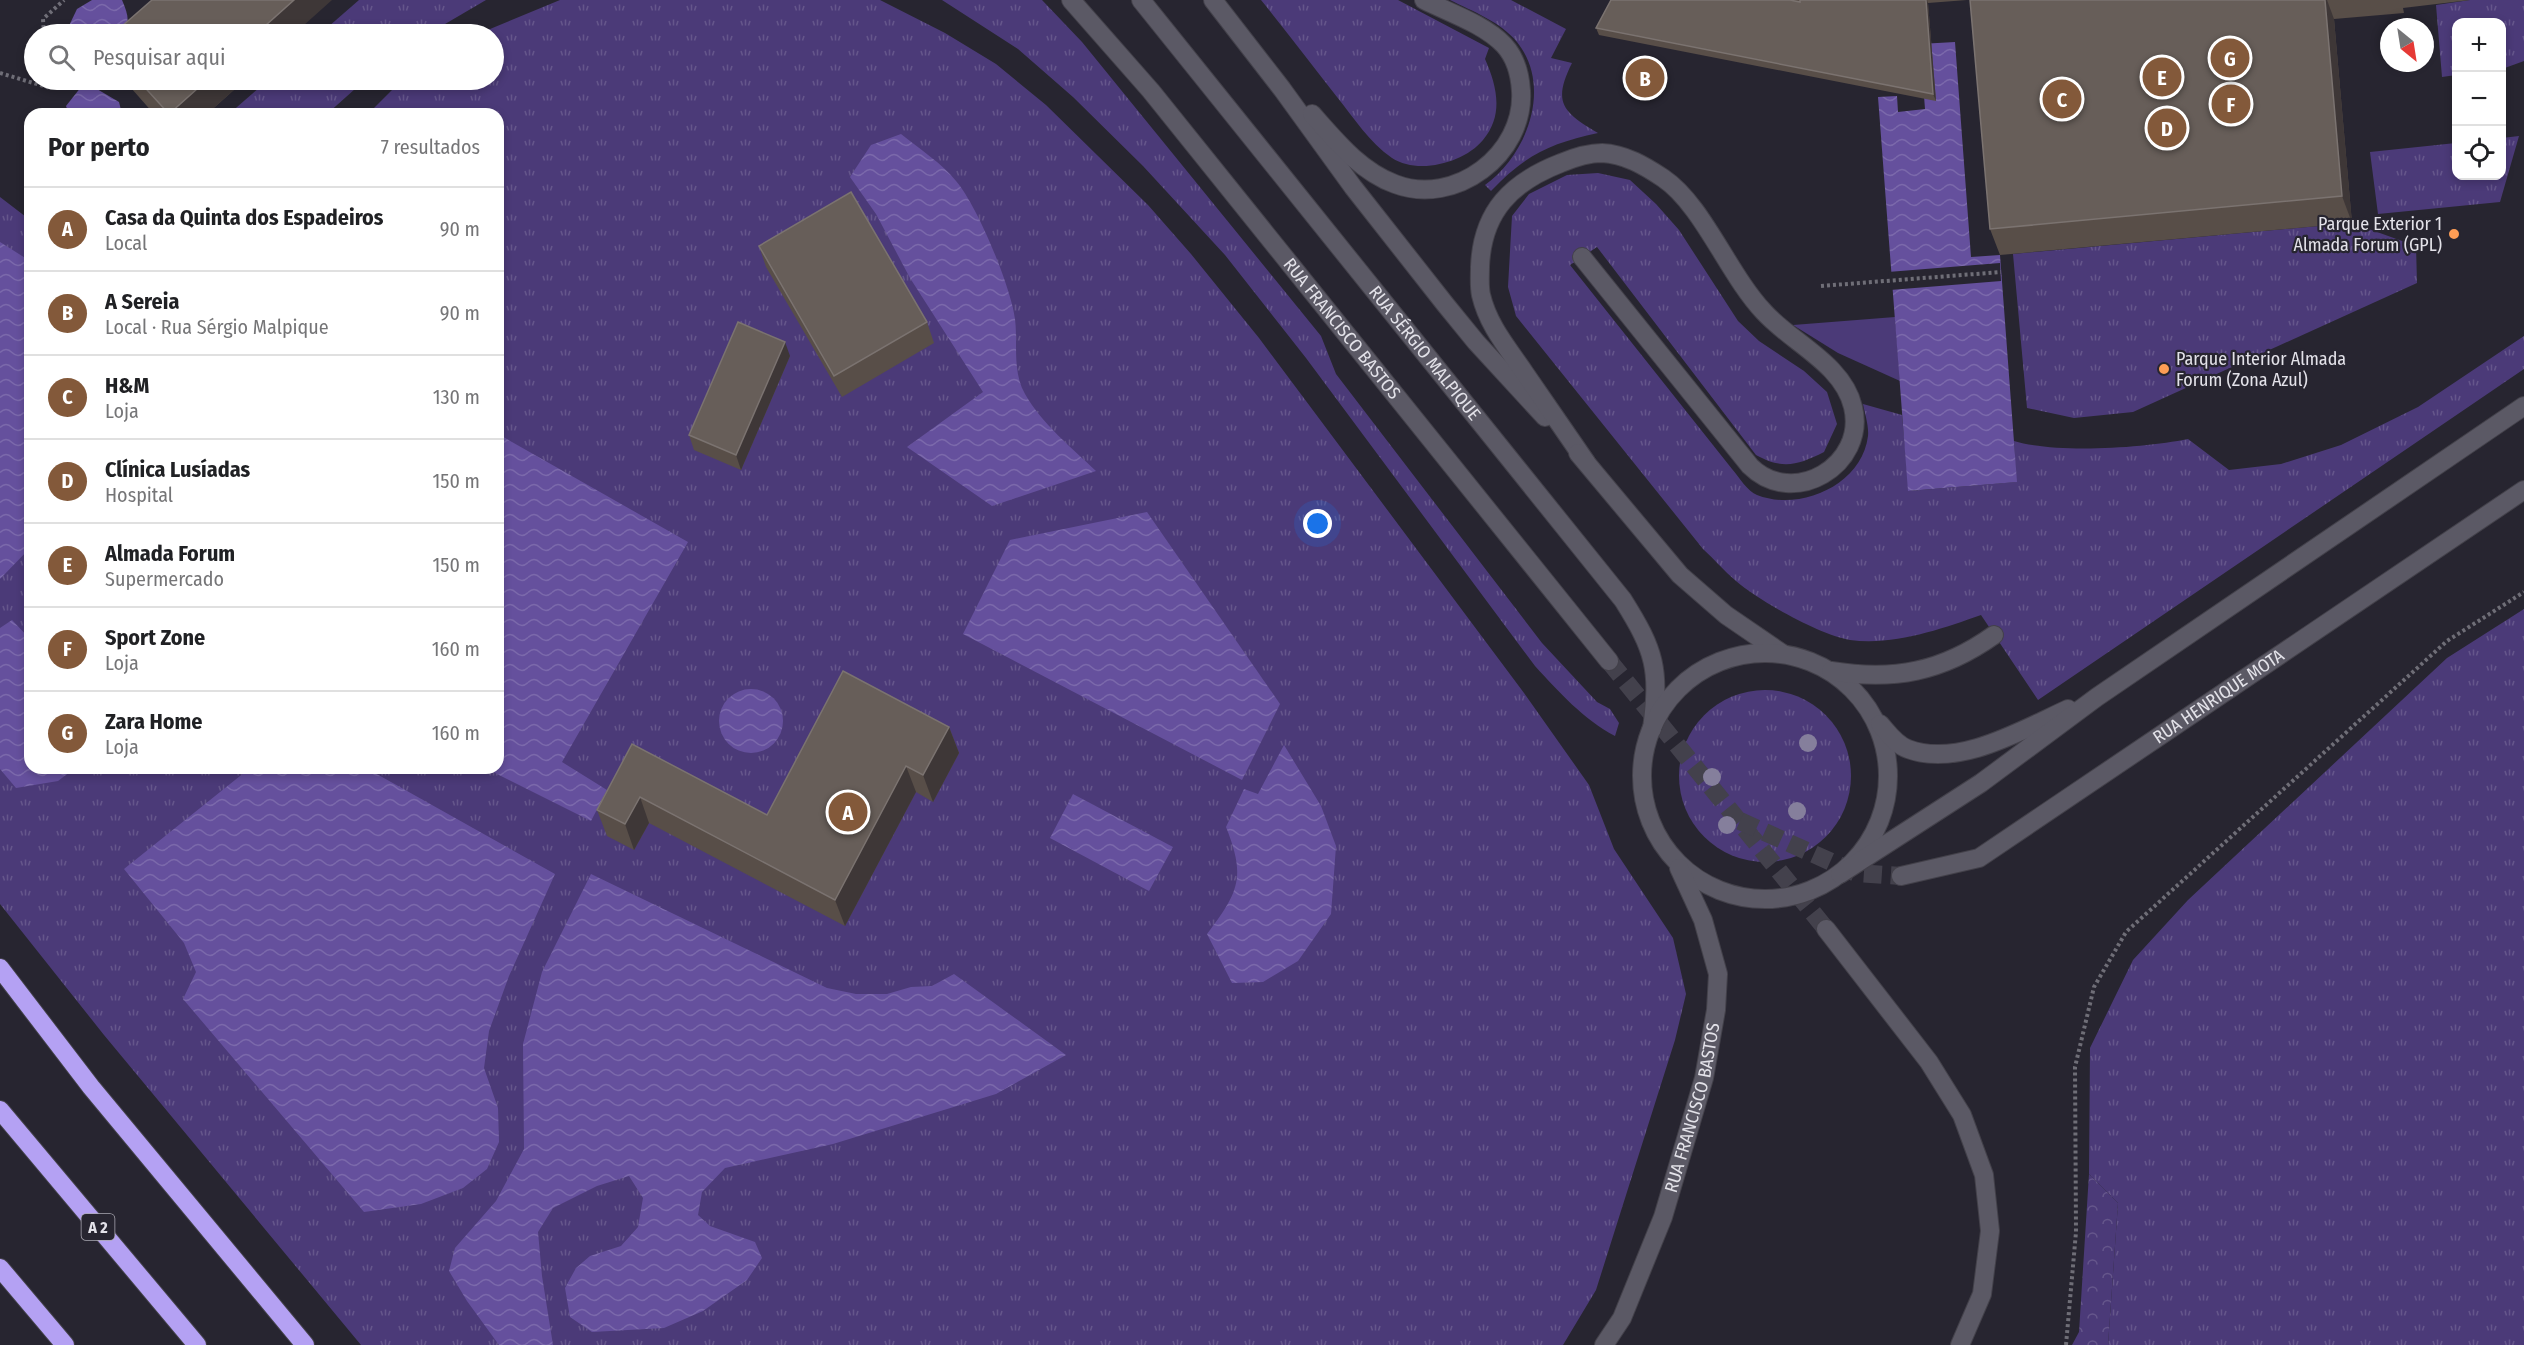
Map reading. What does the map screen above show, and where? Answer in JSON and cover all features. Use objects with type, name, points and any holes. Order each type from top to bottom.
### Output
[{"type":"highway","points":[[0,968],[91,1087],[304,1345]]},
{"type":"highway","points":[[0,986],[91,1087]]},
{"type":"highway","name":"A 2","points":[[0,1110],[197,1345]]},
{"type":"highway","points":[[0,1268],[65,1345]]},
{"type":"street","name":"RUA FRANCISCO BASTOS","points":[[1071,0],[1144,84],[1609,661]]},
{"type":"street","name":"RUA SÉRGIO MALPIQUE","points":[[1141,0],[1623,600],[1642,631],[1654,662],[1657,694],[1652,729]]},
{"type":"street","points":[[1213,0],[1253,50],[1353,187],[1470,334],[1586,462],[1680,575],[1726,615],[1783,654]]},
{"type":"street","points":[[1253,50],[1340,146],[1376,176],[1396,185],[1414,189],[1436,188],[1457,183],[1477,174],[1495,161],[1509,144],[1522,99],[1520,77],[1514,60],[1505,46],[1493,35],[1424,0]]},
{"type":"street","points":[[1582,257],[1743,457],[1762,476],[1786,484],[1802,483],[1821,476],[1840,463],[1846,454],[1856,427],[1854,408],[1842,382],[1823,362],[1777,326],[1746,293],[1685,197],[1665,179],[1636,161],[1602,153],[1571,159],[1535,173],[1509,193],[1489,222],[1481,254],[1480,292],[1489,321],[1586,462]]},
{"type":"street","points":[[2097,697],[1994,742],[1967,751],[1933,754],[1907,748],[1892,738],[1853,690],[1828,670],[1806,660],[1783,654],[1750,654],[1719,662],[1705,670],[1679,689],[1659,714],[1643,759],[1642,775],[1646,807],[1658,837],[1677,863],[1702,883],[1717,890],[1732,895],[1764,899],[1796,896],[1826,883],[1981,783],[2097,697],[2524,406]]},
{"type":"street","name":"RUA HENRIQUE MOTA","points":[[1901,876],[1979,858],[2524,490]]},
{"type":"street","points":[[1828,670],[1862,676],[1897,675],[1931,668],[1954,660],[1994,635]]},
{"type":"street","points":[[1840,874],[1852,864],[1871,839],[1886,801],[1888,761],[1885,745],[1873,715]]},
{"type":"street","name":"RUA FRANCISCO BASTOS","points":[[1604,1345],[1622,1318],[1663,1217],[1704,1078],[1716,1010],[1718,974],[1703,920],[1677,863]]},
{"type":"street","points":[[1826,929],[1929,1062],[1962,1115],[1984,1175],[1990,1231],[1982,1294],[1960,1345]]},
{"type":"path","points":[[43,24],[43,19],[64,0]]},
{"type":"path","points":[[0,73],[24,80]]},
{"type":"path","points":[[1821,286],[2001,272]]},
{"type":"path","points":[[2066,1345],[2076,1232],[2075,1067],[2094,987],[2126,932],[2447,641],[2524,592]]},
{"type":"green space","points":[[359,0],[486,0],[445,24],[331,24]]},
{"type":"green space","points":[[560,0],[880,0],[945,33],[996,64],[1046,105],[1148,205],[1259,338],[1524,693],[1589,785],[1614,849],[1673,938],[1686,994],[1675,1040],[1596,1290],[1563,1345],[361,1345],[104,1035],[0,904],[0,197],[24,215],[24,774],[504,774],[504,108],[374,108],[392,90],[504,90],[504,24],[502,24]]},
{"type":"green space","points":[[942,0],[1042,0],[1082,42],[1321,336],[1336,374],[1542,643],[1597,702],[1610,709],[1619,723],[1615,736],[1582,713],[1535,666],[1306,358],[1225,255],[1143,166],[1073,97],[1018,49]]},
{"type":"green space","points":[[1261,0],[1398,0],[1489,48],[1485,59],[1493,80],[1496,100],[1494,121],[1490,130],[1475,148],[1440,164],[1415,166],[1392,158],[1362,129]]},
{"type":"green space","points":[[1450,0],[1511,0],[1566,29],[1551,58],[1572,63],[1563,88],[1564,105],[1576,119],[1598,133],[1552,146],[1527,159],[1491,191],[1485,185],[1513,156],[1523,138],[1534,99],[1533,79],[1528,60],[1510,35],[1486,18]]},
{"type":"green space","points":[[2470,0],[2524,0],[2524,61],[2506,68],[2506,18],[2452,18],[2452,76],[2442,77],[2436,5]]},
{"type":"green space","points":[[257,90],[354,90],[334,108],[236,108]]},
{"type":"green space","points":[[2519,136],[2500,202],[2378,214],[2370,152],[2452,143],[2452,180],[2506,180],[2506,138]]},
{"type":"green space","points":[[1598,173],[1630,180],[1656,204],[1679,230],[1738,321],[1759,341],[1804,371],[1827,392],[1837,424],[1824,452],[1798,463],[1783,464],[1766,460],[1756,455],[1597,247],[1570,265],[1750,491],[1774,499],[1792,500],[1809,497],[1842,481],[1854,468],[1863,453],[1868,436],[1863,404],[1902,415],[1909,491],[2016,482],[2014,441],[2053,447],[2100,448],[2148,445],[2188,439],[2229,470],[2281,464],[2341,445],[2418,407],[2524,336],[2524,369],[2038,700],[1981,615],[1934,631],[1883,641],[1850,640],[1837,637],[1790,616],[1759,598],[1732,577],[1703,549],[1516,316],[1508,287],[1512,216],[1529,194],[1567,175]]},
{"type":"green space","points":[[2352,223],[2416,246],[2417,283],[2133,412],[2074,418],[2027,408],[2013,254]]},
{"type":"green space","points":[[1895,317],[1900,381],[1838,353],[1793,325]]},
{"type":"green space","points":[[2524,609],[2524,1345],[2108,1345],[2118,1203],[2089,1174],[2090,1048],[2133,960],[2188,900],[2447,658]]},
{"type":"green space","points":[[1765,690],[1782,691],[1798,696],[1813,704],[1826,715],[1837,728],[1845,743],[1850,759],[1850,793],[1845,809],[1837,824],[1826,837],[1813,848],[1798,856],[1782,861],[1765,862],[1748,861],[1732,856],[1717,848],[1704,837],[1693,824],[1685,809],[1680,793],[1679,776],[1680,759],[1685,743],[1693,728],[1704,715],[1717,704],[1732,696],[1748,691]]},
{"type":"green space","points":[[2089,1174],[2118,1203],[2108,1345],[2072,1345],[2079,1332]]},
{"type":"water","points":[[92,0],[122,0],[127,13],[127,24],[70,24],[77,9]]},
{"type":"water","points":[[1955,42],[1971,257],[2000,255],[2017,482],[1908,491],[1878,97],[1897,96],[1898,112],[1925,109],[1920,44]]},
{"type":"water","points":[[79,90],[99,90],[119,102],[120,108],[67,108]]},
{"type":"water","points":[[901,134],[951,175],[974,208],[992,247],[1012,305],[1016,328],[1018,376],[1025,394],[1049,425],[1096,471],[992,506],[907,447],[983,392],[910,278],[876,214],[850,177],[871,145]]},
{"type":"water","points":[[0,242],[24,257],[24,554],[0,579]]},
{"type":"water","points":[[504,437],[688,542],[562,762],[607,790],[591,821],[497,774],[504,774]]},
{"type":"water","points":[[1147,512],[1280,704],[1242,780],[963,634],[1010,540]]},
{"type":"water","points":[[12,620],[24,633],[24,774],[67,774],[58,781],[16,788],[0,769],[0,628]]},
{"type":"water","points":[[745,689],[757,689],[774,698],[781,709],[783,721],[781,733],[774,744],[757,753],[745,753],[733,748],[724,739],[719,727],[719,715],[724,703],[733,694]]},
{"type":"water","points":[[1284,745],[1321,806],[1336,846],[1331,914],[1298,961],[1263,982],[1232,983],[1207,934],[1226,907],[1236,883],[1236,859],[1226,827],[1244,789],[1258,794]]},
{"type":"water","points":[[243,774],[377,774],[555,874],[509,976],[489,1031],[484,1068],[498,1108],[499,1142],[487,1169],[463,1188],[421,1204],[364,1212],[183,999],[196,972],[184,943],[124,869]]},
{"type":"water","points":[[1073,794],[1173,847],[1149,891],[1050,838]]},
{"type":"water","points":[[591,874],[827,988],[856,994],[887,994],[911,987],[932,986],[954,974],[1066,1055],[996,1094],[833,1144],[725,1168],[702,1192],[698,1215],[710,1226],[755,1242],[762,1258],[747,1280],[703,1311],[664,1328],[592,1332],[570,1317],[565,1288],[576,1268],[590,1256],[621,1246],[638,1227],[643,1198],[629,1176],[597,1186],[553,1208],[538,1232],[542,1276],[553,1345],[499,1345],[467,1301],[449,1271],[455,1248],[496,1201],[524,1149],[523,1044],[542,972]]},
{"type":"pier","points":[[2000,263],[2001,281],[1890,290],[1888,272]]},
{"type":"building","points":[[152,0],[294,0],[267,24],[124,24]]},
{"type":"building","points":[[1611,0],[1790,0],[1800,2],[1800,0],[1926,0],[1933,94],[1596,28]]},
{"type":"building","points":[[1970,0],[2325,0],[2342,196],[1990,229]]},
{"type":"building","points":[[147,90],[196,90],[176,108],[164,108]]},
{"type":"building","points":[[851,192],[927,322],[834,376],[759,246]]},
{"type":"building","points":[[738,322],[785,342],[736,455],[689,435]]},
{"type":"building","points":[[843,671],[949,727],[923,775],[906,766],[835,900],[640,797],[625,824],[597,810],[632,744],[767,815]]},
{"type":"tunnel","points":[[1609,661],[1826,929]]},
{"type":"tunnel","points":[[1740,821],[1856,873],[1901,876]]},
{"type":"place","name":"Zara Home","points":[[2230,58]]},
{"type":"place","name":"Almada Forum","points":[[2162,77]]},
{"type":"place","name":"A Sereia","points":[[1645,78]]},
{"type":"place","name":"H&M","points":[[2062,99]]},
{"type":"place","name":"Sport Zone","points":[[2231,104]]},
{"type":"place","name":"Clínica Lusíadas","points":[[2167,128]]},
{"type":"place","name":"Parque Exterior 1 Almada Forum (GPL)","points":[[2454,234]]},
{"type":"place","name":"Parque Interior Almada Forum (Zona Azul)","points":[[2164,369]]},
{"type":"place","name":"Casa da Quinta dos Espadeiros","points":[[848,812]]}]
